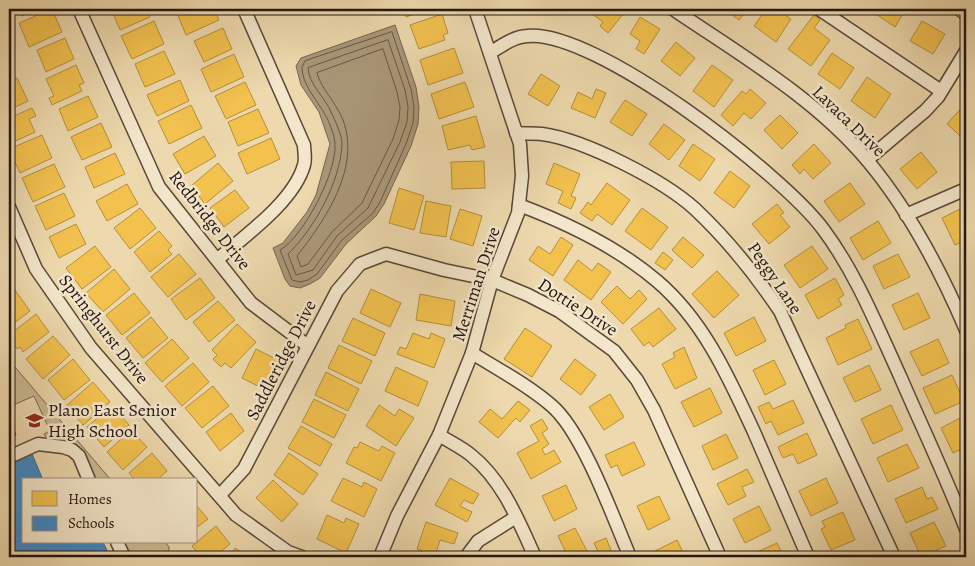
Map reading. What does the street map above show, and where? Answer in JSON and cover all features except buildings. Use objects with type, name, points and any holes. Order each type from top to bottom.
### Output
[{"type":"street","name":"Redbridge Drive","points":[[79,9],[158,187],[252,303],[308,346]]},
{"type":"street","points":[[218,259],[272,211],[294,187],[305,163],[304,145],[244,9]]},
{"type":"street","name":"Merriman Drive","points":[[380,557],[397,516],[439,435],[472,353],[492,280],[518,213],[522,176],[520,144],[475,9]]},
{"type":"street","name":"Lavaca Drive","points":[[673,9],[785,85],[867,160],[906,215],[948,286],[966,330]]},
{"type":"street","points":[[819,9],[941,91]]},
{"type":"street","points":[[959,9],[966,14]]},
{"type":"street","points":[[490,53],[508,42],[528,35],[553,38],[610,61],[673,100],[763,168],[791,194],[823,228],[866,301],[966,529]]},
{"type":"street","points":[[867,160],[925,111],[941,91],[966,51]]},
{"type":"street","name":"Peggy Lane","points":[[516,134],[543,134],[576,144],[620,162],[693,208],[725,239],[755,274],[780,311],[894,557]]},
{"type":"street","points":[[906,215],[966,189]]},
{"type":"street","points":[[518,204],[566,222],[622,257],[657,281],[694,321],[722,363],[808,557]]},
{"type":"street","name":"Springhurst Drive","points":[[9,207],[36,268],[92,348],[236,515],[288,552],[302,557]]},
{"type":"street","name":"Dottie Drive","points":[[386,254],[444,270],[492,280],[528,295],[559,311],[614,351],[637,380],[654,410],[720,557]]},
{"type":"street","name":"Saddleridge Drive","points":[[220,495],[244,470],[336,291],[360,264],[386,254]]},
{"type":"street","points":[[472,353],[524,384],[552,406],[569,424],[602,492],[630,557]]},
{"type":"street","points":[[439,435],[472,455],[488,472],[516,517],[535,557]]},
{"type":"street","points":[[9,457],[38,444],[63,447],[72,450],[79,456],[88,478]]},
{"type":"street","points":[[466,557],[478,541],[516,517]]},
{"type":"street","points":[[118,544],[124,557]]},
{"type":"shaded area","points":[[9,360],[109,478],[93,478],[61,441],[45,436],[44,434],[50,431],[34,396],[9,407]]},
{"type":"shaded area","points":[[123,544],[167,544],[169,547],[169,557],[128,557]]},
{"type":"water","points":[[395,25],[416,87],[419,107],[418,124],[411,146],[384,204],[376,216],[346,244],[320,278],[300,288],[290,286],[285,279],[273,248],[283,243],[307,212],[316,195],[330,144],[319,112],[301,85],[296,66],[301,58]]},
{"type":"place","name":"Plano East Senior High School","points":[[34,420]]}]
